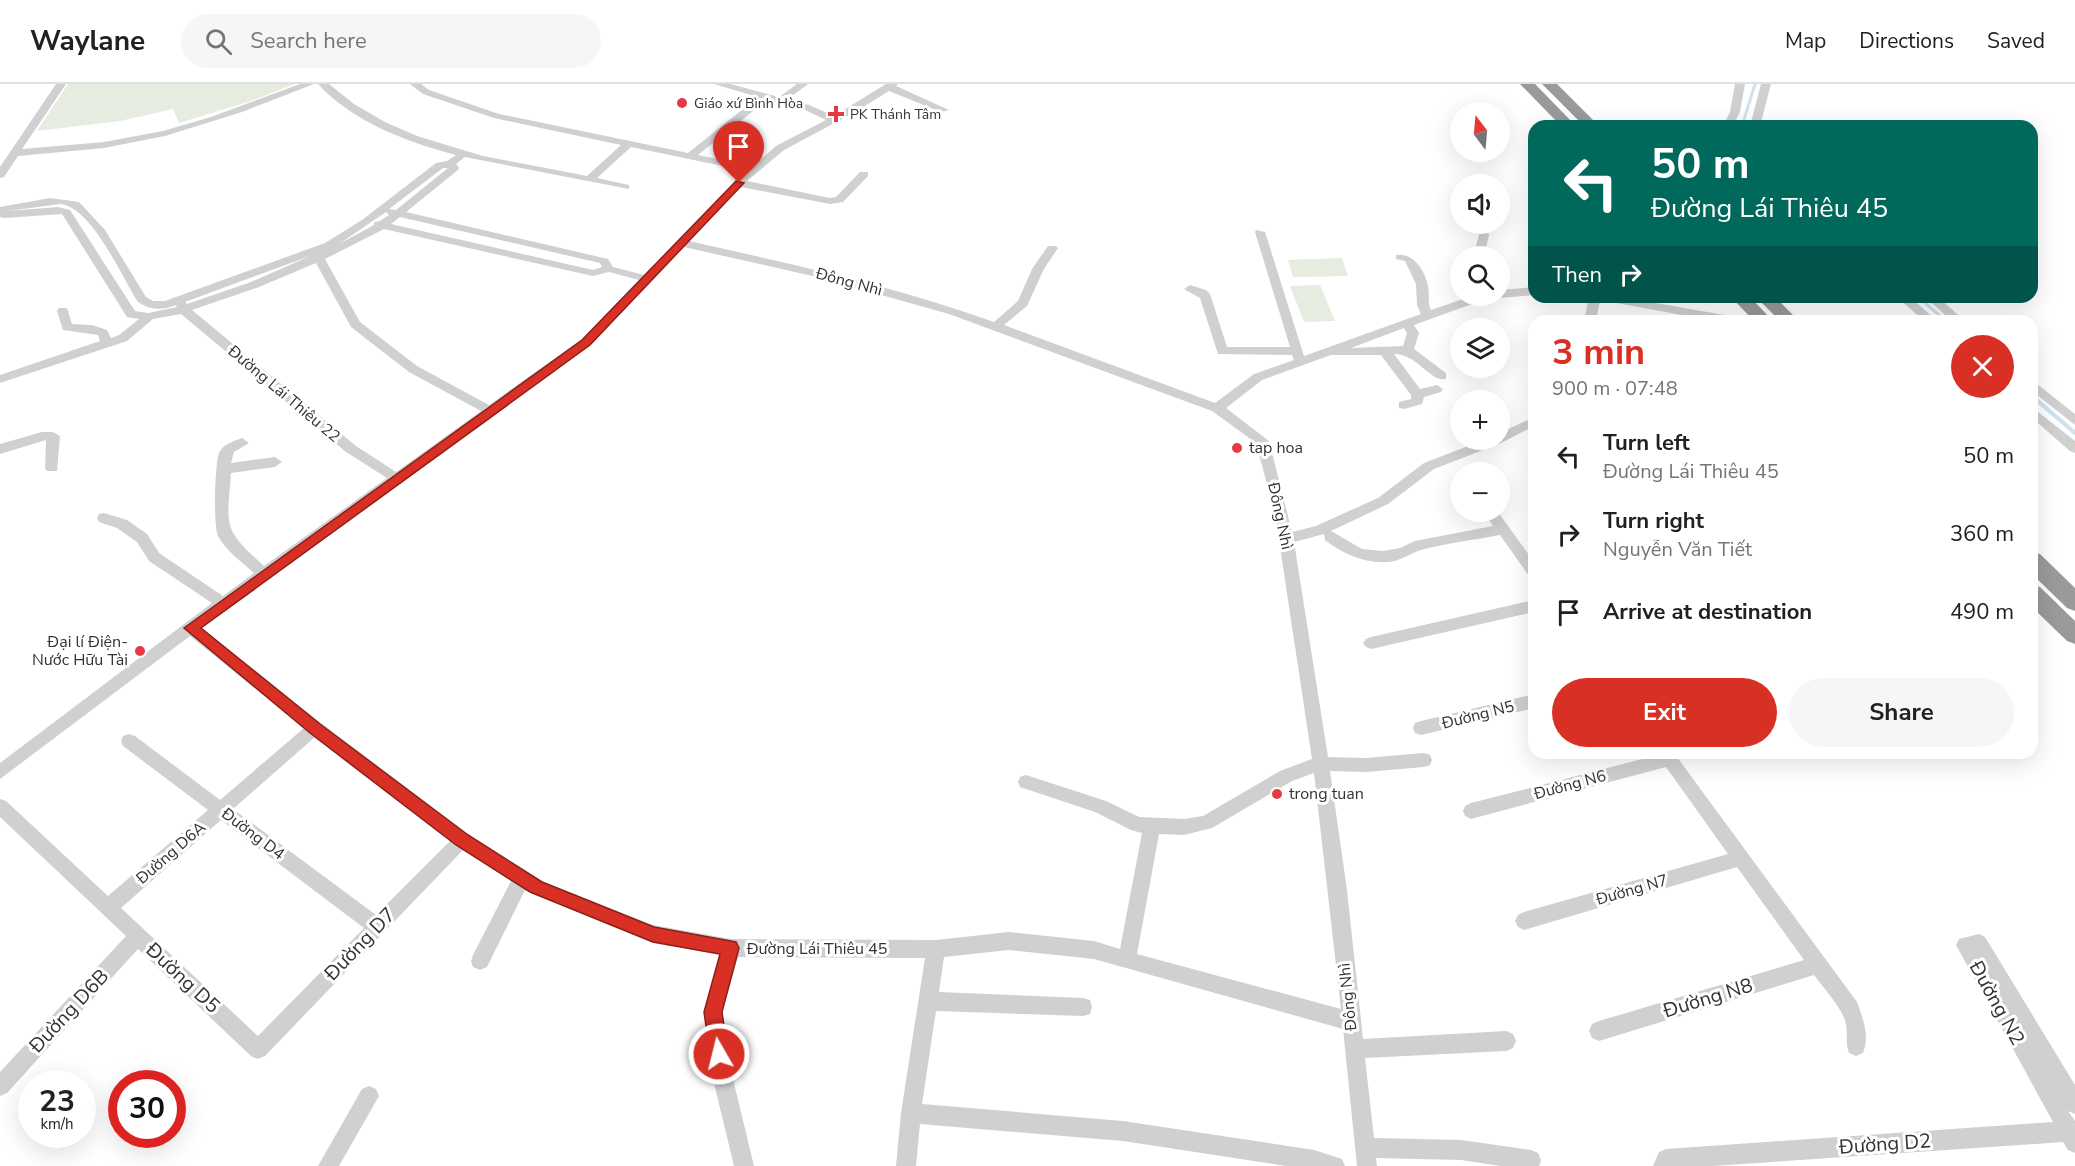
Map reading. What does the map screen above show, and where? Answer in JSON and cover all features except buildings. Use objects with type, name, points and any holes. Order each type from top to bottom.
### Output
[{"type":"highway","points":[[1527,84],[1563,120]]},
{"type":"highway","points":[[1549,84],[1586,120]]},
{"type":"highway","points":[[1746,303],[1758,315]]},
{"type":"highway","points":[[1771,303],[1784,315]]},
{"type":"highway","points":[[2038,569],[2075,602]]},
{"type":"highway","points":[[2038,598],[2075,636]]},
{"type":"street","points":[[0,175],[61,84]]},
{"type":"street","points":[[15,153],[116,143],[156,134],[260,103],[309,84]]},
{"type":"street","points":[[322,84],[343,104],[418,142],[625,187]]},
{"type":"street","points":[[414,84],[426,92],[497,116],[753,170]]},
{"type":"street","points":[[722,84],[781,100],[833,119]]},
{"type":"street","points":[[781,100],[803,84]]},
{"type":"street","points":[[1731,120],[1735,112],[1740,84]]},
{"type":"street","points":[[1759,120],[1766,84]]},
{"type":"street","points":[[0,772],[263,573],[586,342],[739,183],[780,148],[891,86],[944,111]]},
{"type":"street","points":[[690,156],[766,96]]},
{"type":"street","points":[[589,180],[629,143]]},
{"type":"street","points":[[315,255],[366,222],[440,165],[450,164],[464,153]]},
{"type":"street","points":[[182,306],[150,305],[142,299],[89,218],[77,205],[60,201],[1,210],[4,215],[58,210],[66,212],[131,314],[149,318],[182,306],[315,255],[382,225],[454,168],[450,164]]},
{"type":"street","points":[[739,183],[830,201],[838,200],[864,174]]},
{"type":"street","points":[[381,210],[604,261],[609,269]]},
{"type":"street","points":[[366,222],[593,273],[609,269],[648,279]]},
{"type":"street","points":[[448,240],[462,228]]},
{"type":"street","points":[[1260,232],[1298,356]]},
{"type":"street","name":"Đông Nhì","points":[[683,243],[819,274],[953,311],[1216,408],[1262,441],[1282,514],[1338,890],[1365,1157]]},
{"type":"street","points":[[524,257],[537,245]]},
{"type":"street","points":[[996,326],[1023,303],[1038,269],[1052,248]]},
{"type":"street","points":[[315,255],[355,324],[413,369],[490,411]]},
{"type":"street","points":[[1400,257],[1409,259],[1422,284],[1423,305],[1428,315]]},
{"type":"street","points":[[1190,289],[1202,292],[1206,297],[1222,351],[1298,356],[1328,351],[1408,350],[1442,376]]},
{"type":"street","points":[[1510,293],[1528,292]]},
{"type":"street","points":[[1635,303],[1702,315]]},
{"type":"street","points":[[1911,303],[1924,315]]},
{"type":"street","points":[[1938,303],[1952,315]]},
{"type":"street","points":[[0,379],[123,338],[149,318],[158,306]]},
{"type":"street","name":"Đường Lái Thiêu 22","points":[[182,306],[351,449],[396,478]]},
{"type":"street","points":[[1328,351],[1453,306]]},
{"type":"street","points":[[63,311],[67,327],[92,329],[104,333],[107,344]]},
{"type":"street","points":[[1407,322],[1413,333],[1408,350]]},
{"type":"street","points":[[1385,351],[1418,394],[1418,401],[1404,405]]},
{"type":"street","points":[[1216,408],[1258,377],[1298,356]]},
{"type":"street","points":[[1418,394],[1437,389]]},
{"type":"street","points":[[2038,389],[2075,421]]},
{"type":"street","points":[[2038,416],[2075,448]]},
{"type":"street","points":[[1510,433],[1528,424]]},
{"type":"street","points":[[0,449],[42,436],[53,436],[52,468]]},
{"type":"street","points":[[242,443],[226,451],[221,517],[224,534],[235,549],[263,573]]},
{"type":"street","points":[[1286,539],[1320,530],[1383,501],[1429,466],[1470,450]]},
{"type":"street","points":[[223,469],[275,462]]},
{"type":"street","points":[[104,518],[122,524],[142,538],[154,557],[176,574],[223,603]]},
{"type":"street","points":[[1499,522],[1528,563]]},
{"type":"street","points":[[1330,536],[1363,555],[1380,557],[1407,553],[1415,546],[1504,529]]},
{"type":"street","points":[[1371,643],[1528,607]]},
{"type":"street","name":"Đường Lái Thiêu 45","points":[[191,628],[315,728],[462,840],[536,887],[653,934],[730,948],[936,949],[1009,941],[1095,950],[1350,1020]]},
{"type":"street","name":"Đường N5","points":[[1422,728],[1528,702]]},
{"type":"street","name":"Đường D6A","points":[[108,907],[315,728]]},
{"type":"street","name":"Đường D4","points":[[129,741],[377,927]]},
{"type":"street","name":"Đường N6","points":[[1471,811],[1656,759]]},
{"type":"street","points":[[1669,759],[1850,1009],[1856,1025],[1856,1046]]},
{"type":"street","points":[[1026,782],[1100,806],[1137,825],[1184,827],[1206,823],[1286,776],[1319,764],[1366,765],[1424,760]]},
{"type":"street","name":"Đường D5","points":[[0,806],[258,1049]]},
{"type":"street","points":[[1127,959],[1152,826]]},
{"type":"street","name":"Đường D7","points":[[258,1049],[462,840]]},
{"type":"street","name":"Đường N7","points":[[1524,921],[1740,858]]},
{"type":"street","points":[[480,962],[522,878]]},
{"type":"street","name":"Đường D6B","points":[[0,1086],[138,936]]},
{"type":"street","name":"Đường N2","points":[[2073,1135],[1965,945],[1979,943],[2075,1104]]},
{"type":"street","points":[[730,948],[713,1012],[722,1075],[744,1166]]},
{"type":"street","points":[[906,1166],[911,1113],[936,949]]},
{"type":"street","name":"Đường N8","points":[[1599,1031],[1817,965]]},
{"type":"street","points":[[928,1001],[1083,1007]]},
{"type":"street","points":[[1354,1049],[1506,1041]]},
{"type":"street","points":[[328,1166],[369,1096]]},
{"type":"street","points":[[911,1113],[1123,1131],[1314,1160],[1335,1166]]},
{"type":"street","name":"Đường D2","points":[[1664,1163],[2073,1135]]},
{"type":"street","points":[[1365,1157],[1461,1150],[1531,1160]]},
{"type":"shaded area","points":[[68,84],[295,84],[251,101],[179,123],[173,109],[120,121],[37,131]]},
{"type":"shaded area","points":[[1342,258],[1348,276],[1293,277],[1288,260]]},
{"type":"shaded area","points":[[1320,285],[1335,321],[1304,322],[1290,286]]},
{"type":"waterway","points":[[1744,120],[1755,84]]},
{"type":"waterway","points":[[1925,303],[1939,315]]},
{"type":"waterway","points":[[2038,401],[2075,433]]},
{"type":"place","name":"Giáo xứ Bình Hòa","points":[[682,103]]},
{"type":"place","name":"PK Thánh Tâm","points":[[836,114]]},
{"type":"place","name":"tap hoa","points":[[1237,448]]},
{"type":"place","name":"Đại lí Điện- Nước Hữu Tài","points":[[140,651]]},
{"type":"place","name":"trong tuan","points":[[1277,794]]},
{"type":"route","points":[[719,1054],[713,1012],[730,948],[653,934],[536,887],[462,840],[315,728],[191,628],[586,342],[739,183]]}]
